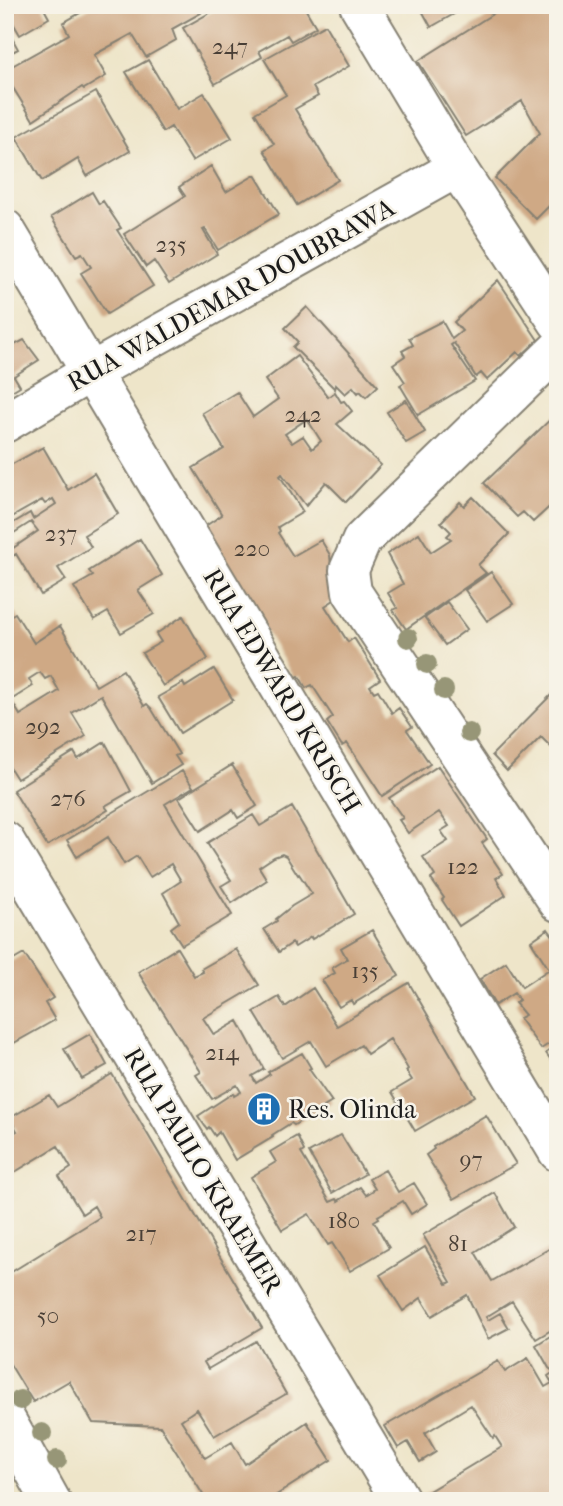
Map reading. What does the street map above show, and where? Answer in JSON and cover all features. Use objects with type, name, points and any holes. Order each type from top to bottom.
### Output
[{"type":"street","points":[[359,5],[457,168],[558,322]]},
{"type":"street","name":"RUA WALDEMAR DOUBRAWA","points":[[5,423],[91,372],[457,168]]},
{"type":"street","name":"RUA EDWARD KRISCH","points":[[5,229],[558,1152]]},
{"type":"street","points":[[558,349],[362,540],[349,570],[352,592],[558,902]]},
{"type":"street","name":"RUA PAULO KRAEMER","points":[[5,841],[401,1501]]},
{"type":"street","points":[[5,1418],[51,1501]]},
{"type":"building","points":[[5,5],[42,5],[49,18],[20,35]]},
{"type":"building","points":[[94,5],[196,5],[201,13],[172,29],[176,40],[146,57],[132,34],[94,55],[106,76],[84,89],[82,87],[33,120],[5,75],[5,70],[69,34],[63,23]]},
{"type":"building","points":[[224,5],[303,5],[316,27],[291,41],[287,35],[259,51],[262,57],[215,84],[183,28]]},
{"type":"building","points":[[419,5],[470,5],[431,27]]},
{"type":"building","points":[[507,5],[558,5],[558,197],[536,219],[495,178],[540,133],[522,101],[466,136],[418,61]]},
{"type":"building","points":[[5,25],[18,49],[5,56]]},
{"type":"building","points":[[325,25],[349,66],[313,87],[318,96],[295,109],[338,180],[297,205],[264,150],[274,144],[255,113],[286,95],[264,59]]},
{"type":"building","points":[[148,60],[177,109],[204,93],[232,138],[192,161],[171,127],[163,132],[126,72]]},
{"type":"building","points":[[96,92],[130,151],[87,176],[78,159],[42,181],[16,137]]},
{"type":"building","points":[[211,166],[226,192],[255,175],[279,214],[218,250],[205,229],[203,230],[217,254],[169,284],[154,261],[146,267],[124,234],[185,196],[179,187]]},
{"type":"building","points":[[92,192],[99,204],[103,201],[121,228],[117,230],[153,286],[107,314],[81,273],[91,267],[82,253],[76,256],[51,217]]},
{"type":"building","points":[[498,280],[538,340],[521,356],[517,352],[487,380],[481,373],[476,377],[454,343],[451,345],[475,381],[418,415],[400,385],[405,382],[393,364],[405,356],[402,351],[413,345],[409,338],[442,321],[452,339],[462,331],[454,322]]},
{"type":"building","points":[[307,307],[378,386],[366,397],[353,387],[345,394],[336,385],[335,389],[293,347],[298,342],[285,328]]},
{"type":"building","points":[[5,338],[11,347],[24,340],[39,360],[14,376],[20,386],[5,395]]},
{"type":"building","points":[[297,356],[328,397],[335,392],[341,402],[344,401],[352,411],[337,424],[381,465],[346,502],[326,482],[306,506],[282,474],[280,476],[303,512],[278,527],[278,533],[293,556],[321,540],[330,555],[334,600],[325,606],[348,642],[354,638],[380,679],[370,686],[374,692],[378,690],[392,713],[399,708],[412,727],[407,730],[430,764],[382,796],[347,743],[342,746],[327,722],[333,717],[312,685],[306,688],[299,676],[294,678],[204,527],[222,515],[193,468],[224,449],[202,413],[237,392],[253,417],[278,399],[265,380]],"holes":[[[307,419],[321,441],[312,449],[303,436],[292,443],[285,434]]]},
{"type":"building","points":[[406,400],[425,432],[406,443],[387,412]]},
{"type":"building","points":[[558,412],[558,499],[533,522],[523,512],[517,517],[484,483]]},
{"type":"building","points":[[43,447],[68,490],[94,473],[118,514],[84,535],[91,547],[58,568],[66,580],[41,595],[16,554],[5,561],[5,528],[30,513],[33,519],[56,504],[53,499],[45,504],[42,500],[5,521],[5,468]],"holes":[[[31,522],[38,531],[13,548],[6,538]]]},
{"type":"building","points":[[473,497],[509,534],[478,565],[486,573],[406,629],[393,610],[397,608],[388,593],[403,584],[387,554],[419,533],[431,552],[451,539],[447,536],[451,532],[441,522],[460,502],[464,506]]},
{"type":"building","points":[[140,539],[162,575],[138,590],[154,614],[121,633],[108,612],[94,620],[74,587],[93,576],[89,571]]},
{"type":"building","points":[[491,572],[513,604],[487,621],[465,590]]},
{"type":"building","points":[[447,602],[467,629],[445,645],[425,618]]},
{"type":"building","points":[[15,613],[34,643],[60,626],[96,686],[123,670],[144,706],[147,704],[151,708],[179,754],[175,756],[181,765],[152,783],[101,695],[72,713],[86,736],[17,779],[5,760],[5,703],[8,701],[5,697],[5,619]],"holes":[[[40,672],[45,679],[51,676],[59,691],[20,715],[11,700],[33,686],[29,679]]]},
{"type":"building","points":[[183,616],[208,659],[163,686],[142,653],[161,642],[156,634]]},
{"type":"building","points":[[214,669],[233,700],[180,733],[158,697],[183,683],[185,687]]},
{"type":"building","points":[[558,688],[558,754],[541,737],[507,771],[492,755]]},
{"type":"building","points":[[105,742],[131,791],[105,806],[108,810],[47,846],[13,790],[74,752],[78,759]]},
{"type":"building","points":[[232,765],[257,806],[238,818],[233,810],[200,831],[179,798]]},
{"type":"building","points":[[438,766],[487,839],[482,843],[503,874],[496,878],[506,895],[459,926],[431,879],[435,876],[423,857],[448,841],[441,831],[449,826],[439,812],[408,833],[399,820],[403,818],[389,798]]},
{"type":"building","points":[[182,771],[193,787],[165,804],[232,915],[182,945],[171,928],[179,922],[163,893],[181,881],[171,864],[150,877],[137,856],[124,864],[108,837],[77,857],[67,840]]},
{"type":"building","points":[[292,807],[354,914],[312,939],[311,937],[295,947],[292,943],[279,952],[264,929],[312,894],[299,874],[286,856],[282,854],[274,857],[259,867],[267,880],[232,903],[221,886],[231,880],[207,843],[253,815],[260,826]]},
{"type":"building","points":[[548,929],[558,943],[558,963],[549,969],[531,941]]},
{"type":"building","points":[[372,930],[399,976],[353,1004],[351,1000],[339,1007],[322,980],[335,973],[332,968],[347,959],[341,948]]},
{"type":"building","points":[[177,948],[194,976],[203,972],[201,969],[236,949],[259,985],[203,1018],[214,1035],[238,1021],[264,1069],[252,1076],[256,1083],[270,1074],[268,1072],[302,1053],[311,1068],[309,1069],[332,1102],[294,1125],[291,1123],[235,1160],[219,1132],[215,1136],[198,1116],[233,1093],[234,1096],[241,1092],[237,1085],[212,1099],[196,1075],[201,1072],[138,972]]},
{"type":"building","points":[[24,954],[53,998],[45,1003],[55,1020],[5,1048],[5,965]]},
{"type":"building","points":[[506,962],[522,987],[551,968],[558,978],[558,1038],[541,1049],[519,1018],[525,1015],[515,1003],[519,1000],[514,993],[495,1005],[480,979]]},
{"type":"building","points":[[409,983],[475,1096],[415,1131],[392,1092],[412,1080],[390,1039],[367,1054],[361,1045],[326,1066],[311,1041],[282,1058],[254,1012],[279,997],[285,1007],[313,988],[337,1026]]},
{"type":"building","points":[[90,1034],[107,1065],[82,1079],[64,1049]]},
{"type":"building","points":[[558,1044],[558,1070],[546,1053]]},
{"type":"building","points":[[112,1074],[262,1328],[204,1362],[208,1369],[256,1341],[286,1394],[214,1436],[197,1409],[181,1420],[205,1458],[232,1442],[245,1464],[307,1422],[331,1460],[267,1501],[207,1501],[160,1426],[93,1423],[69,1381],[33,1402],[5,1356],[5,1276],[100,1217],[94,1206],[82,1214],[59,1176],[71,1168],[58,1146],[5,1178],[5,1137],[17,1131],[10,1118],[49,1095],[57,1107]]},
{"type":"building","points":[[486,1115],[516,1164],[454,1199],[426,1155],[433,1147]]},
{"type":"building","points":[[341,1135],[365,1174],[332,1193],[309,1153]]},
{"type":"building","points":[[297,1136],[304,1151],[301,1153],[330,1202],[337,1199],[338,1201],[360,1187],[366,1195],[375,1189],[369,1179],[385,1170],[398,1192],[414,1183],[427,1204],[411,1214],[403,1201],[378,1216],[374,1221],[389,1248],[350,1271],[332,1243],[328,1245],[309,1214],[282,1230],[251,1177],[276,1162],[270,1152]]},
{"type":"building","points":[[495,1193],[514,1227],[475,1252],[492,1281],[558,1244],[558,1326],[536,1339],[512,1301],[486,1317],[488,1320],[500,1313],[509,1328],[488,1339],[467,1295],[432,1316],[421,1298],[403,1311],[380,1275],[425,1247],[447,1284],[451,1282],[423,1235]]},
{"type":"building","points":[[558,1331],[558,1501],[420,1501],[419,1497],[502,1447],[471,1405],[425,1433],[436,1452],[420,1462],[408,1442],[398,1448],[385,1426],[498,1361],[505,1372],[528,1358],[545,1387],[552,1383],[548,1376],[554,1372],[536,1345]]},
{"type":"place","name":"Res. Olinda","points":[[264,1109]]}]
